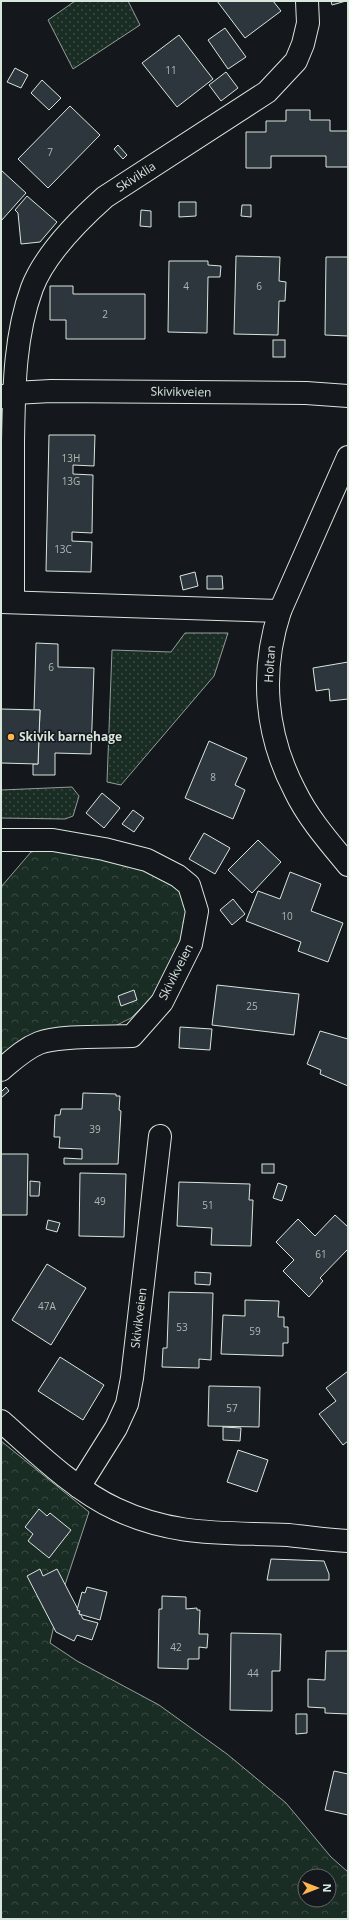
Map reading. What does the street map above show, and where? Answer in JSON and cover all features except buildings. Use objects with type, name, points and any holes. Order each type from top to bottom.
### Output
[{"type":"street","name":"Skiviklia","points":[[8,395],[22,320],[32,287],[53,251],[82,218],[105,197],[267,92],[296,61],[303,44],[308,23],[308,1]]},
{"type":"street","name":"Skivikveien","points":[[8,395],[59,391],[306,393],[348,396]]},
{"type":"street","points":[[8,395],[7,602],[280,611]]},
{"type":"street","name":"Holtan","points":[[348,457],[280,611],[272,636],[268,665],[268,699],[275,745],[295,791],[322,833],[348,865]]},
{"type":"street","name":"Skivikveien","points":[[1,840],[53,840],[104,849],[147,860],[178,876],[189,886],[197,911],[191,944],[162,1002],[132,1036],[60,1039],[40,1042],[24,1051],[1,1070]]},
{"type":"street","name":"Skivikveien","points":[[79,1487],[116,1428],[128,1404],[160,1136]]},
{"type":"street","points":[[1,1421],[79,1487],[115,1509],[159,1526],[209,1533],[289,1536],[348,1541]]},
{"type":"green space","points":[[75,1],[128,1],[140,25],[73,69],[48,20]]},
{"type":"green space","points":[[185,633],[228,633],[214,676],[121,785],[107,782],[112,650],[171,652]]},
{"type":"green space","points":[[72,787],[79,796],[73,816],[65,819],[1,818],[1,790]]},
{"type":"green space","points":[[53,848],[138,865],[181,889],[188,903],[180,948],[154,995],[131,1018],[113,1027],[1,1061],[1,887],[31,852]]},
{"type":"green space","points":[[1,1441],[89,1512],[59,1603],[50,1643],[77,1661],[159,1705],[227,1754],[286,1803],[331,1857],[348,1872],[348,1919],[1,1919]]},
{"type":"place","name":"Skivik barnehage","points":[[11,737]]}]
